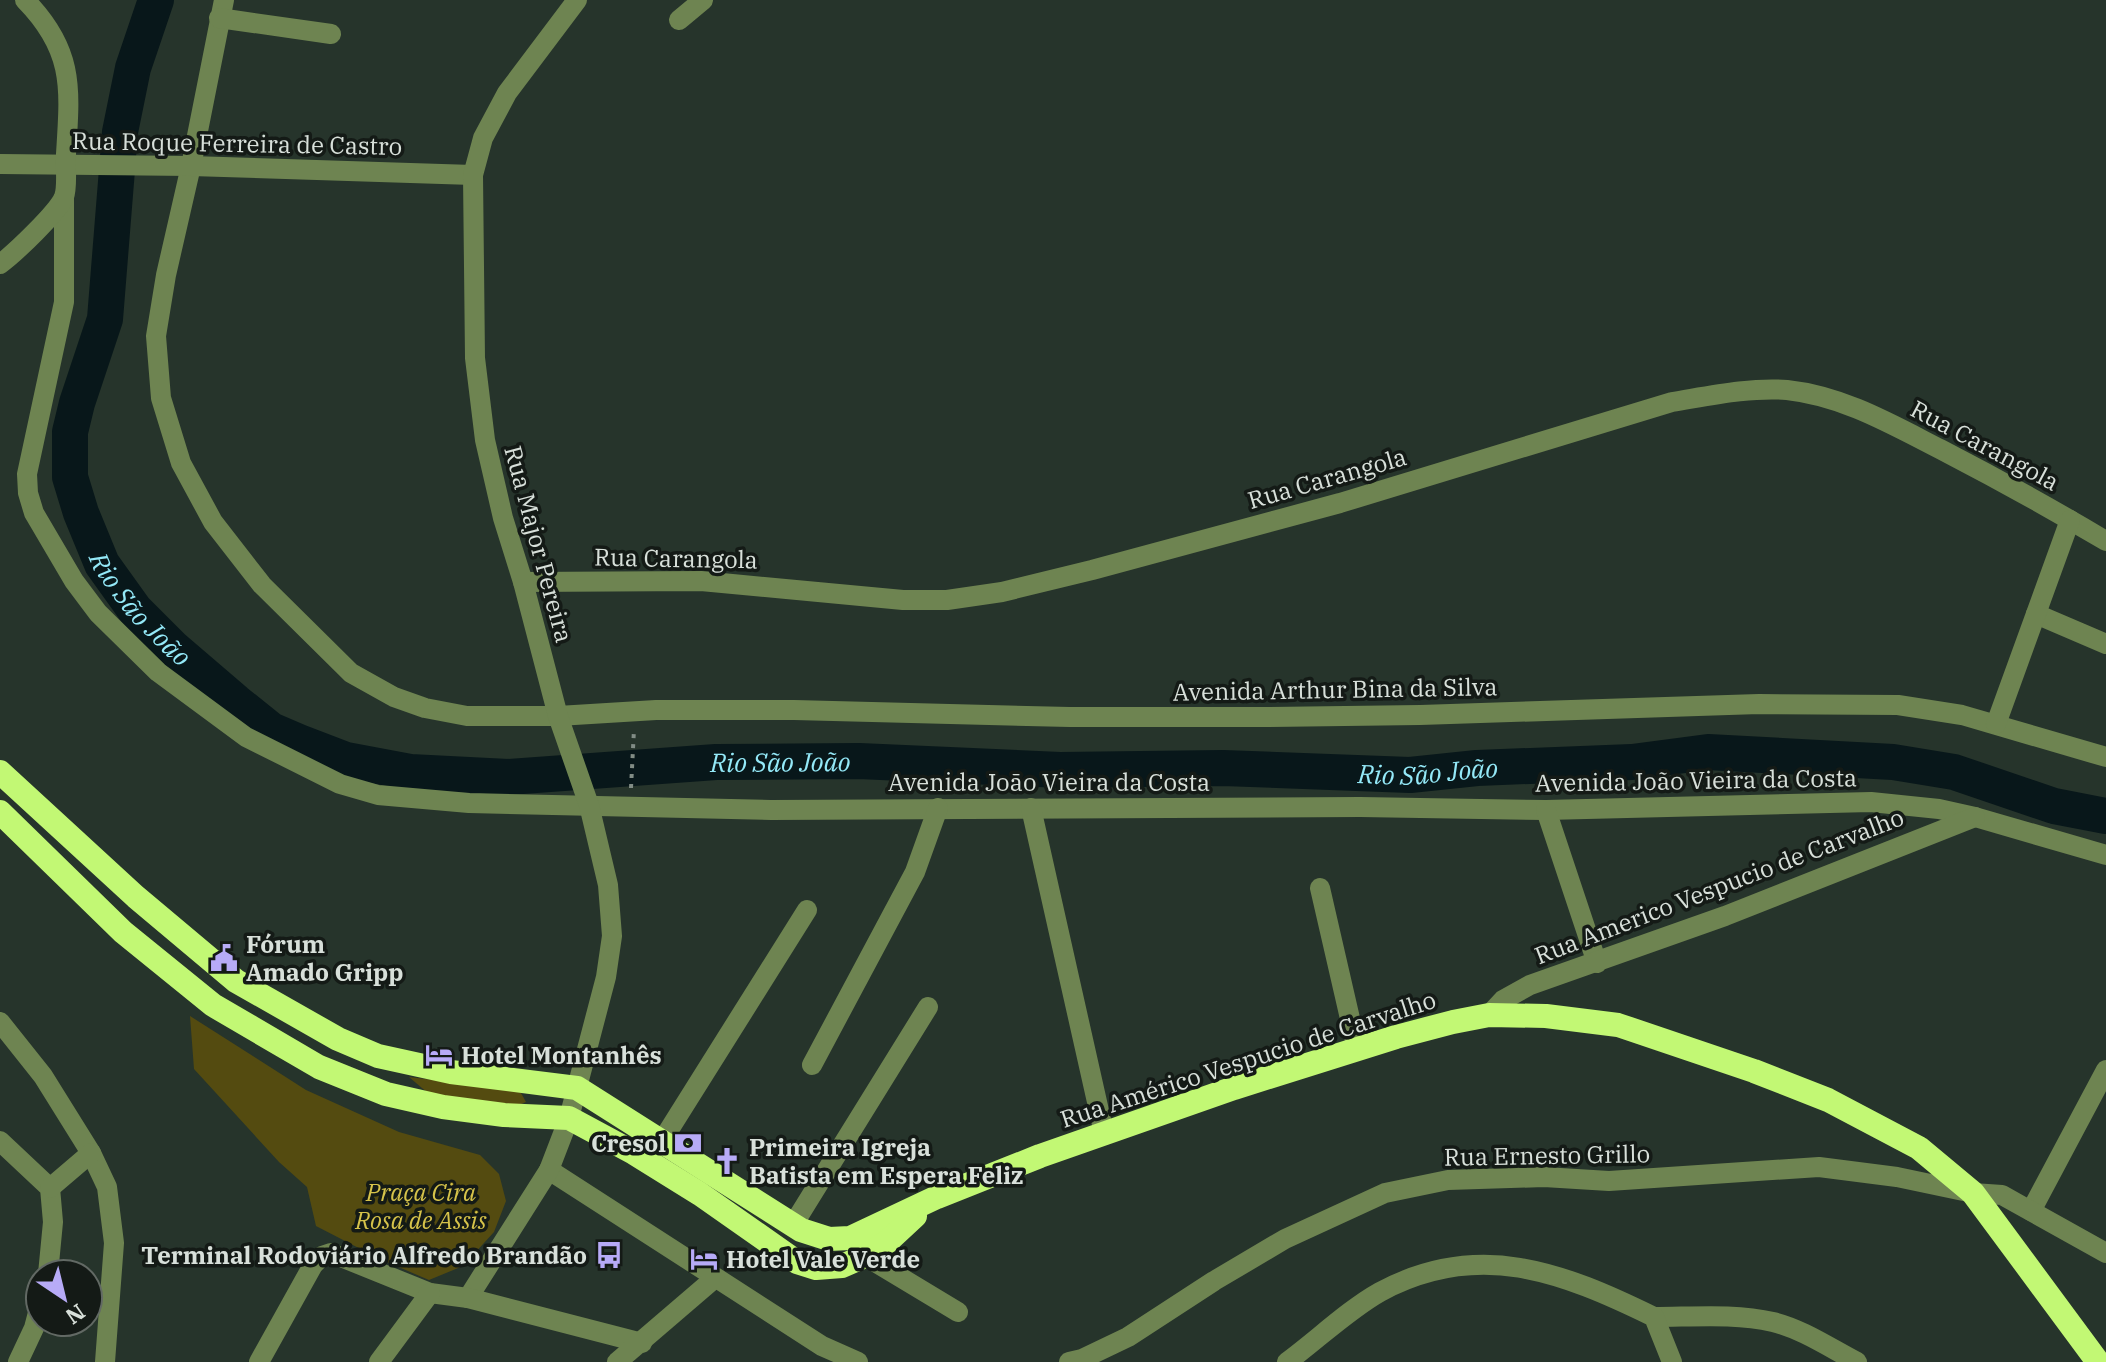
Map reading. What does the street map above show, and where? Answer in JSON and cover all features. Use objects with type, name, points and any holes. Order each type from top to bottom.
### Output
[{"type":"highway","points":[[0,772],[136,897],[236,981],[338,1039],[378,1056],[451,1072],[577,1088]]},
{"type":"highway","points":[[0,812],[123,932],[213,1005],[319,1067],[386,1094],[443,1107],[504,1115],[569,1118],[700,1194],[797,1262],[816,1268],[842,1266],[865,1256],[887,1242],[937,1197]]},
{"type":"highway","name":"Rua Américo Vespucio de Carvalho","points":[[577,1088],[793,1225],[818,1237],[850,1238],[937,1197],[1104,1133],[1396,1037],[1489,1015],[1546,1016],[1618,1025],[1754,1071],[1828,1100],[1919,1148],[1973,1193],[2098,1362]]},
{"type":"street","name":"Avenida João Vieira da Costa","points":[[25,0],[53,35],[68,75],[72,166],[64,198],[64,302],[27,474],[28,493],[42,527],[74,581],[98,613],[158,672],[246,737],[340,784],[378,795],[469,803],[587,799],[771,810],[1360,807],[1546,810],[1871,802],[1939,809],[1975,817],[2106,855]]},
{"type":"street","points":[[679,20],[703,0]]},
{"type":"street","name":"Rua Major Pereira","points":[[569,1118],[606,977],[612,936],[608,885],[587,799],[558,716],[503,518],[483,427],[475,358],[473,175],[483,138],[507,93],[570,2]]},
{"type":"street","points":[[222,9],[331,34]]},
{"type":"street","name":"Avenida Arthur Bina da Silva","points":[[222,9],[156,336],[161,398],[181,463],[213,522],[262,585],[351,673],[394,697],[425,708],[467,716],[717,710],[1070,717],[1279,717],[1759,704],[1898,705],[1962,715],[2106,757]]},
{"type":"street","name":"Rua Roque Ferreira de Castro","points":[[0,164],[191,166],[473,175]]},
{"type":"street","points":[[0,264],[30,238],[64,198]]},
{"type":"street","name":"Rua Carangola","points":[[523,582],[701,581],[903,600],[947,600],[1002,592],[1340,503],[1672,402],[1727,393],[1784,390],[1827,396],[1871,413],[2106,541]]},
{"type":"street","points":[[1996,724],[2070,520]]},
{"type":"street","points":[[2036,614],[2106,644]]},
{"type":"street","points":[[812,1065],[915,872],[938,808]]},
{"type":"street","points":[[1031,808],[1104,1133]]},
{"type":"street","points":[[1546,810],[1597,963]]},
{"type":"street","name":"Rua Americo Vespucio de Carvalho","points":[[1489,1015],[1518,990],[1725,916],[1975,817]]},
{"type":"street","points":[[1320,888],[1357,1049]]},
{"type":"street","points":[[662,1141],[807,910]]},
{"type":"street","points":[[793,1225],[928,1007]]},
{"type":"street","points":[[0,1022],[43,1076],[91,1153],[107,1187],[114,1243],[105,1362]]},
{"type":"street","points":[[2031,1211],[2106,1070]]},
{"type":"street","points":[[468,1298],[549,1170],[569,1118]]},
{"type":"street","points":[[0,1141],[50,1188],[53,1222],[50,1258]]},
{"type":"street","points":[[50,1188],[91,1153]]},
{"type":"street","name":"Rua Ernesto Grillo","points":[[1069,1362],[1128,1337],[1285,1239],[1385,1193],[1448,1180],[1544,1177],[1609,1181],[1819,1167],[1897,1177],[1973,1193],[2002,1195],[2106,1253]]},
{"type":"street","points":[[549,1170],[822,1346],[858,1362]]},
{"type":"street","points":[[259,1362],[313,1265],[327,1254],[430,1293],[468,1298],[642,1343]]},
{"type":"street","points":[[865,1256],[958,1312]]},
{"type":"street","points":[[1287,1362],[1378,1293],[1415,1276],[1445,1267],[1477,1263],[1535,1271],[1593,1288],[1654,1317],[1726,1317],[1773,1322],[1808,1336],[1857,1362]]},
{"type":"street","points":[[617,1362],[715,1278]]},
{"type":"street","points":[[379,1362],[430,1293]]},
{"type":"street","points":[[1654,1317],[1672,1362]]},
{"type":"street","points":[[18,1362],[29,1338]]},
{"type":"path","points":[[631,784],[634,734]]},
{"type":"green space","name":"Praça Cira Rosa de Assis","points":[[190,1016],[306,1090],[399,1132],[480,1155],[499,1174],[506,1201],[494,1232],[463,1266],[429,1280],[316,1226],[307,1187],[279,1162],[194,1069]]},
{"type":"green space","points":[[409,1077],[511,1089],[521,1093],[526,1102],[519,1105],[429,1094]]},
{"type":"waterway","name":"Rio São João","points":[[156,0],[133,68],[120,132],[105,319],[70,432],[70,477],[102,564],[135,610],[173,648],[236,702],[271,730],[299,742],[346,760],[410,772],[508,777],[716,762],[859,761],[1060,770],[1223,768],[1410,775],[1477,768],[1632,762],[1708,752],[1893,762],[1954,772],[2054,806],[2106,816]]},
{"type":"place","name":"Fórum Amado Gripp","points":[[224,958]]},
{"type":"place","name":"Hotel Montanhês","points":[[439,1055]]},
{"type":"place","name":"Cresol","points":[[688,1143]]},
{"type":"place","name":"Primeira Igreja Batista em Espera Feliz","points":[[727,1161]]},
{"type":"place","name":"Terminal Rodoviário Alfredo Brandão","points":[[609,1255]]},
{"type":"place","name":"Hotel Vale Verde","points":[[704,1259]]}]
